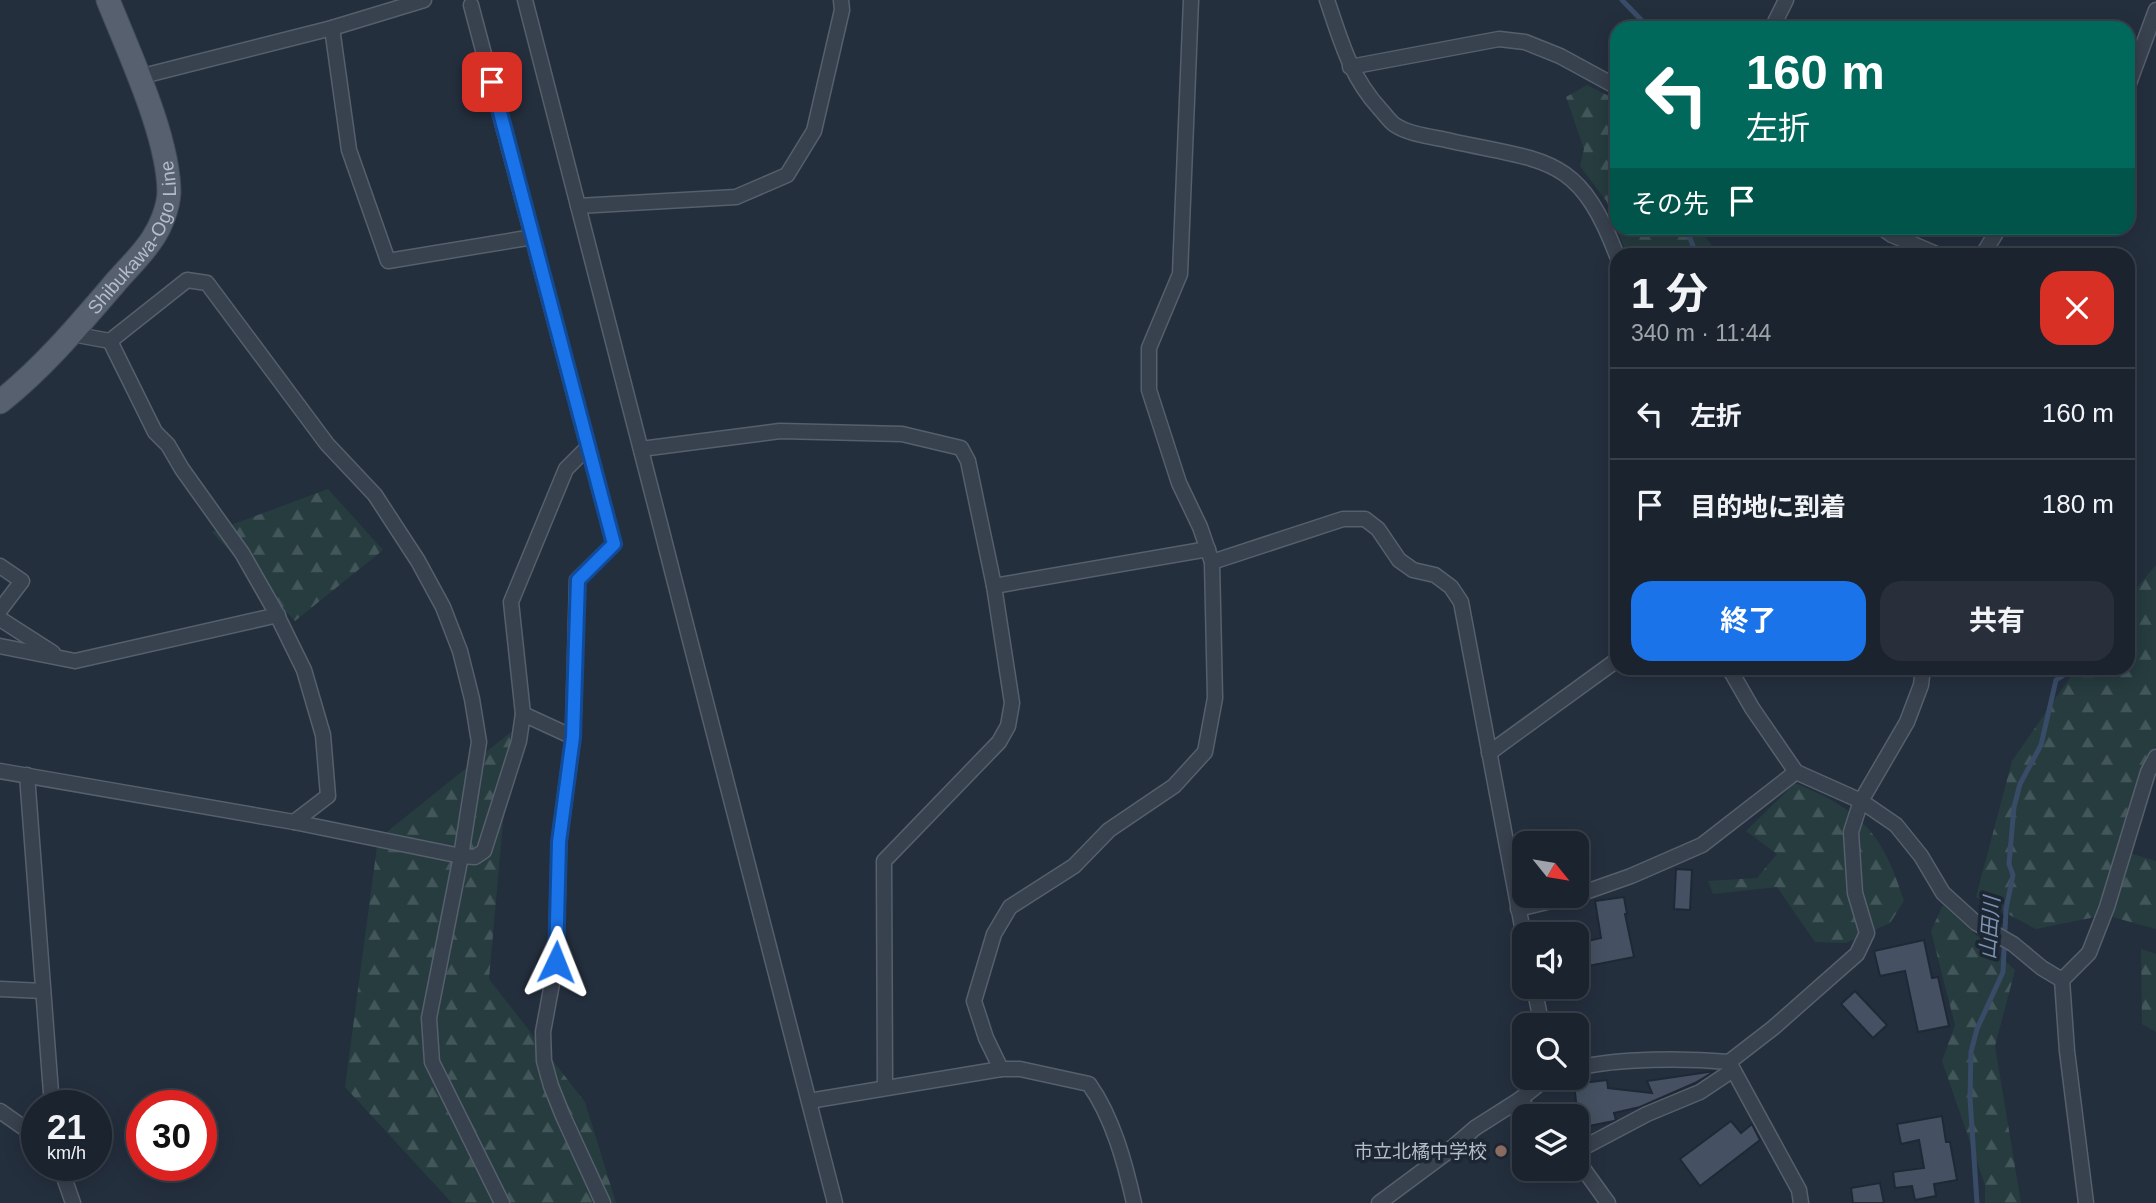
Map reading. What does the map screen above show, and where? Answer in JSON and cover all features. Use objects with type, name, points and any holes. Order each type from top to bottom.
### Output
[{"type":"main road","name":"Shibukawa-Ogo Line","points":[[0,402],[35,373],[72,334],[152,240],[163,218],[169,195],[167,170],[160,141],[139,77],[108,0]]},
{"type":"street","points":[[139,77],[332,28],[424,0]]},
{"type":"street","points":[[525,0],[835,1203]]},
{"type":"street","points":[[578,206],[736,197],[787,175],[814,131],[842,10],[841,0]]},
{"type":"street","points":[[1001,1069],[986,1038],[974,1001],[994,934],[1010,907],[1074,866],[1109,830],[1174,786],[1205,752],[1215,698],[1210,555],[1179,484],[1149,390],[1149,348],[1180,274],[1191,0]]},
{"type":"street","points":[[1327,0],[1350,67],[1395,125],[1427,136],[1555,166],[1584,189],[1601,216],[1615,248]]},
{"type":"street","points":[[1776,21],[1786,0]]},
{"type":"street","points":[[471,5],[614,544],[578,580],[573,737],[559,842],[556,962],[543,1032],[544,1061],[563,1116],[603,1203]]},
{"type":"street","points":[[2135,67],[2156,10]]},
{"type":"street","points":[[332,28],[349,150],[388,261],[533,237]]},
{"type":"street","points":[[1350,67],[1499,39],[1525,42],[1560,56],[1610,82]]},
{"type":"street","points":[[1892,235],[1922,248]]},
{"type":"street","points":[[72,334],[110,341],[187,280],[207,283],[327,444],[375,495],[418,561],[443,607],[460,650],[479,742],[461,856],[429,1018],[432,1062],[502,1203]]},
{"type":"street","points":[[110,341],[155,432],[168,445],[227,531],[278,615],[304,670],[323,735],[328,796],[294,822]]},
{"type":"street","points":[[641,449],[780,431],[902,434],[961,448],[968,461],[994,586],[1012,703],[1008,726],[999,742],[884,861],[885,1087]]},
{"type":"street","points":[[0,771],[294,822],[475,857],[484,850],[519,741],[523,714],[511,602],[566,468],[588,446]]},
{"type":"street","points":[[994,586],[1210,555],[1343,519],[1365,519],[1378,528],[1399,560],[1413,570],[1435,575],[1451,587],[1461,602],[1521,922]]},
{"type":"street","points":[[0,566],[22,581],[0,610]]},
{"type":"street","points":[[0,646],[75,661],[278,615]]},
{"type":"street","points":[[0,619],[60,658]]},
{"type":"street","points":[[1489,753],[1610,665]]},
{"type":"street","points":[[1733,675],[1796,772],[1861,800],[1896,825],[1921,856],[1943,893],[1976,923],[2013,944],[2062,980]]},
{"type":"street","points":[[1589,1145],[1647,1114],[1700,1092],[1857,954],[1867,933],[1855,893],[1851,832],[1861,800],[1908,722],[1922,675]]},
{"type":"street","points":[[523,714],[573,737]]},
{"type":"street","points":[[2086,1203],[2067,1051],[2062,980],[2089,953],[2148,772],[2156,757]]},
{"type":"street","points":[[1589,890],[1631,876],[1702,845],[1796,772]]},
{"type":"street","points":[[27,775],[51,1090]]},
{"type":"street","points":[[1518,909],[1522,908]]},
{"type":"street","points":[[0,989],[43,991]]},
{"type":"street","points":[[1589,1065],[1688,1060],[1731,1066]]},
{"type":"street","points":[[1731,1066],[1799,1190],[1801,1203]]},
{"type":"street","points":[[809,1101],[1001,1069],[1020,1069],[1089,1084],[1101,1102],[1127,1171],[1134,1203]]},
{"type":"street","points":[[1378,1203],[1445,1154],[1475,1128],[1532,1090]]},
{"type":"street","points":[[1519,1100],[1523,1104]]},
{"type":"street","points":[[0,1111],[21,1126]]},
{"type":"street","points":[[1589,1177],[1608,1203]]},
{"type":"street","points":[[65,1181],[73,1203]]},
{"type":"green space","points":[[1587,85],[1610,96],[1610,210],[1580,166],[1584,149],[1566,97]]},
{"type":"green space","points":[[1619,235],[1705,235],[1713,248],[1624,248]]},
{"type":"green space","points":[[328,489],[383,550],[295,621],[212,532]]},
{"type":"green space","points":[[2156,565],[2156,746],[2147,756],[2116,849],[2156,861],[2156,929],[2105,915],[2036,929],[1976,897],[2012,761],[2072,675],[2135,675],[2135,590]]},
{"type":"green space","points":[[511,732],[489,979],[585,1102],[616,1203],[452,1203],[345,1087],[378,839]]},
{"type":"green space","points":[[1795,783],[1837,803],[1853,814],[1877,840],[1896,877],[1904,901],[1890,923],[1846,943],[1815,942],[1777,887],[1713,894],[1708,881],[1757,878],[1777,854],[1746,831]]},
{"type":"green space","points":[[1943,905],[2015,970],[1995,1046],[2021,1203],[1985,1203],[1985,1185],[1942,1061],[1955,1025],[1931,931]]},
{"type":"green space","points":[[2141,949],[2156,954],[2156,1032],[2142,1024]]},
{"type":"building","points":[[1676,869],[1692,870],[1690,910],[1674,909]]},
{"type":"building","points":[[1624,897],[1634,957],[1589,966],[1589,941],[1601,938],[1595,901]]},
{"type":"building","points":[[1924,940],[1932,978],[1938,977],[1949,1026],[1918,1032],[1905,971],[1880,976],[1874,951]]},
{"type":"building","points":[[1855,991],[1887,1025],[1873,1038],[1841,1004]]},
{"type":"building","points":[[1715,1071],[1695,1083],[1640,1107],[1614,1113],[1614,1121],[1589,1126],[1589,1104],[1576,1104],[1575,1090],[1589,1090],[1589,1082],[1607,1080],[1608,1088],[1652,1093],[1647,1081]]},
{"type":"building","points":[[1942,1116],[1957,1180],[1934,1184],[1936,1196],[1915,1200],[1912,1186],[1895,1188],[1893,1172],[1924,1168],[1919,1140],[1901,1144],[1897,1124]]},
{"type":"building","points":[[1731,1121],[1741,1133],[1752,1124],[1760,1140],[1700,1186],[1680,1159]]},
{"type":"building","points":[[1880,1183],[1884,1203],[1853,1203],[1851,1188]]},
{"type":"waterway","name":"山田川","points":[[1622,0],[1642,21]]},
{"type":"waterway","name":"山田川","points":[[1689,235],[1694,248]]},
{"type":"waterway","name":"山田川","points":[[1977,1203],[1970,1098],[1971,1052],[1977,1029],[2003,972],[2006,909],[2013,875],[2009,864],[2014,807],[2020,784],[2041,745],[2056,680],[2064,675]]},
{"type":"place","name":"市立北橘中学校","points":[[1501,1151]]},
{"type":"route","points":[[492,82],[614,544],[578,580],[573,737],[559,842],[556,962]]}]
